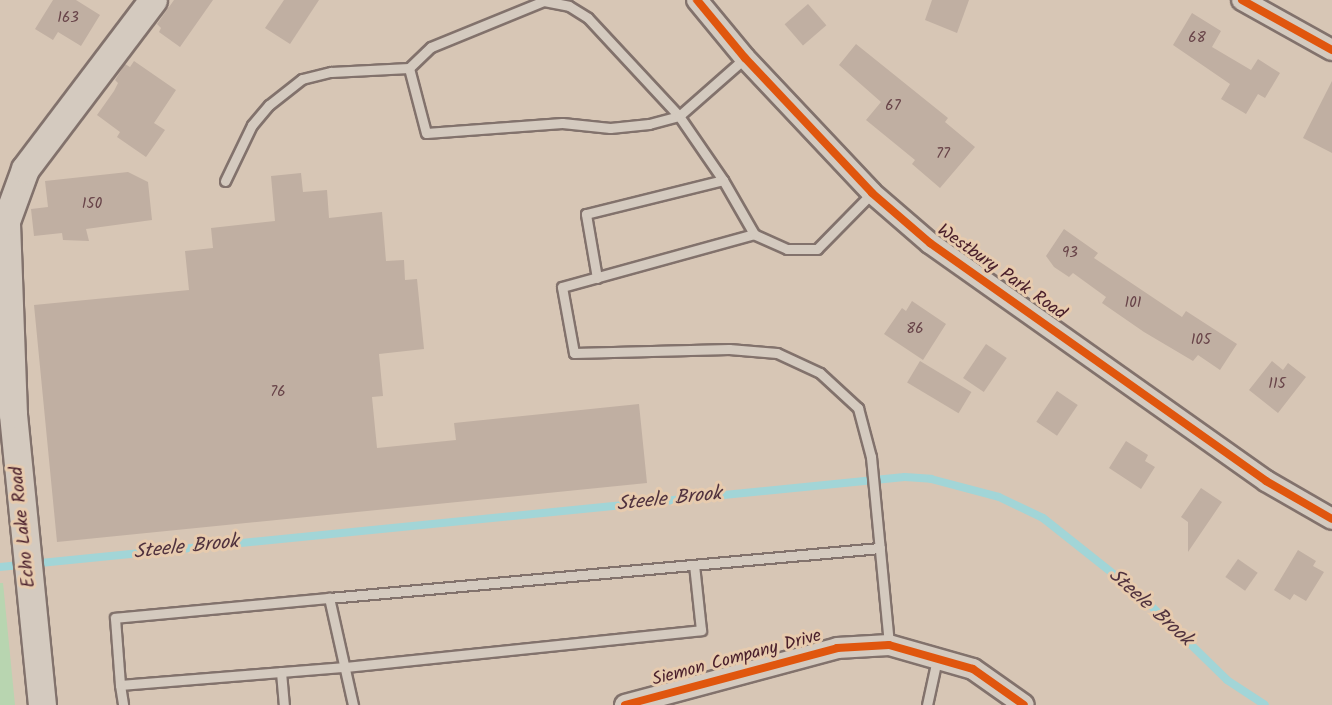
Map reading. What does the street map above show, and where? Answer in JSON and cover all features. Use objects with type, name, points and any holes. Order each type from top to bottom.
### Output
[{"type":"main road","name":"Echo Lake Road","points":[[42,705],[13,414],[3,220],[25,169],[153,0]]},
{"type":"street","name":"Westbury Park Road","points":[[698,0],[745,58],[872,193],[930,243],[1266,481],[1332,519]]},
{"type":"street","points":[[1242,0],[1332,50]]},
{"type":"street","name":"Siemon Company Drive","points":[[625,705],[837,648],[889,645],[973,669],[1024,705]]},
{"type":"lane","points":[[225,181],[252,125],[268,105],[302,79],[331,72],[409,68],[431,48],[544,2],[561,4],[588,18],[679,116],[723,180],[754,234],[787,249],[817,249],[872,193]]},
{"type":"lane","points":[[409,68],[426,133],[562,123],[610,128],[649,124],[679,116],[745,58]]},
{"type":"lane","points":[[597,278],[586,214],[723,180]]},
{"type":"lane","points":[[754,234],[562,287],[574,353],[729,349],[777,353],[820,373],[858,408],[871,457],[889,645]]},
{"type":"lane","points":[[123,705],[115,618],[880,548]]},
{"type":"lane","points":[[120,685],[345,667],[701,630],[694,565]]},
{"type":"lane","points":[[329,598],[354,705]]},
{"type":"lane","points":[[927,705],[937,659]]},
{"type":"lane","points":[[281,672],[284,705]]},
{"type":"green space","points":[[0,583],[3,583],[15,705],[0,705]]},
{"type":"building","points":[[53,0],[76,0],[100,15],[81,46],[58,32],[53,40],[35,29]]},
{"type":"building","points":[[174,0],[213,0],[180,47],[159,32],[161,28],[157,24]]},
{"type":"building","points":[[284,0],[319,0],[290,44],[265,28]]},
{"type":"building","points":[[932,0],[969,0],[957,33],[925,20]]},
{"type":"building","points":[[808,4],[826,25],[803,45],[785,24]]},
{"type":"building","points":[[1192,13],[1221,31],[1212,47],[1251,70],[1258,59],[1280,73],[1265,98],[1258,94],[1246,114],[1221,99],[1230,84],[1173,45]]},
{"type":"building","points":[[856,44],[948,118],[945,122],[975,147],[940,188],[912,164],[915,160],[866,120],[881,102],[839,65]]},
{"type":"building","points":[[134,61],[176,90],[154,123],[165,130],[146,157],[117,137],[120,132],[97,115],[114,91],[118,83],[115,80],[125,64],[130,67]]},
{"type":"building","points":[[1332,81],[1332,153],[1303,138]]},
{"type":"building","points":[[128,172],[148,182],[152,220],[86,229],[89,241],[63,240],[62,233],[34,236],[31,209],[48,207],[45,181]]},
{"type":"building","points":[[301,173],[303,192],[327,190],[329,218],[382,212],[386,261],[404,260],[405,280],[417,279],[424,349],[379,354],[383,396],[372,397],[377,448],[456,440],[454,423],[639,404],[647,483],[57,542],[34,305],[189,290],[185,251],[213,248],[211,228],[275,221],[271,176]]},
{"type":"building","points":[[1064,229],[1098,253],[1094,258],[1182,317],[1186,311],[1237,344],[1220,370],[1198,355],[1193,361],[1144,332],[1102,303],[1106,297],[1073,273],[1069,277],[1054,267],[1046,256]]},
{"type":"building","points":[[912,301],[946,324],[923,360],[884,334],[902,308],[906,311]]},
{"type":"building","points":[[986,344],[1007,358],[984,392],[963,378]]},
{"type":"building","points":[[920,361],[971,392],[959,413],[907,382]]},
{"type":"building","points":[[1272,361],[1283,370],[1288,363],[1306,377],[1278,413],[1249,390]]},
{"type":"building","points":[[1057,391],[1078,405],[1057,436],[1036,422]]},
{"type":"building","points":[[1126,441],[1148,455],[1145,461],[1155,467],[1141,489],[1109,468]]},
{"type":"building","points":[[1201,488],[1222,502],[1188,552],[1188,522],[1181,517]]},
{"type":"building","points":[[1298,550],[1316,561],[1313,566],[1324,572],[1306,601],[1294,594],[1290,600],[1274,590]]},
{"type":"building","points":[[1238,559],[1258,573],[1245,591],[1225,577]]},
{"type":"waterway","name":"Steele Brook","points":[[0,567],[905,477],[931,479],[999,497],[1043,518],[1139,594],[1227,680],[1265,705]]},
{"type":"cycle path","points":[[697,0],[745,58],[872,193],[930,243],[1266,481],[1332,519]]},
{"type":"cycle path","points":[[1242,0],[1332,50]]},
{"type":"cycle path","points":[[625,705],[837,648],[889,645],[973,669],[1024,705]]}]
